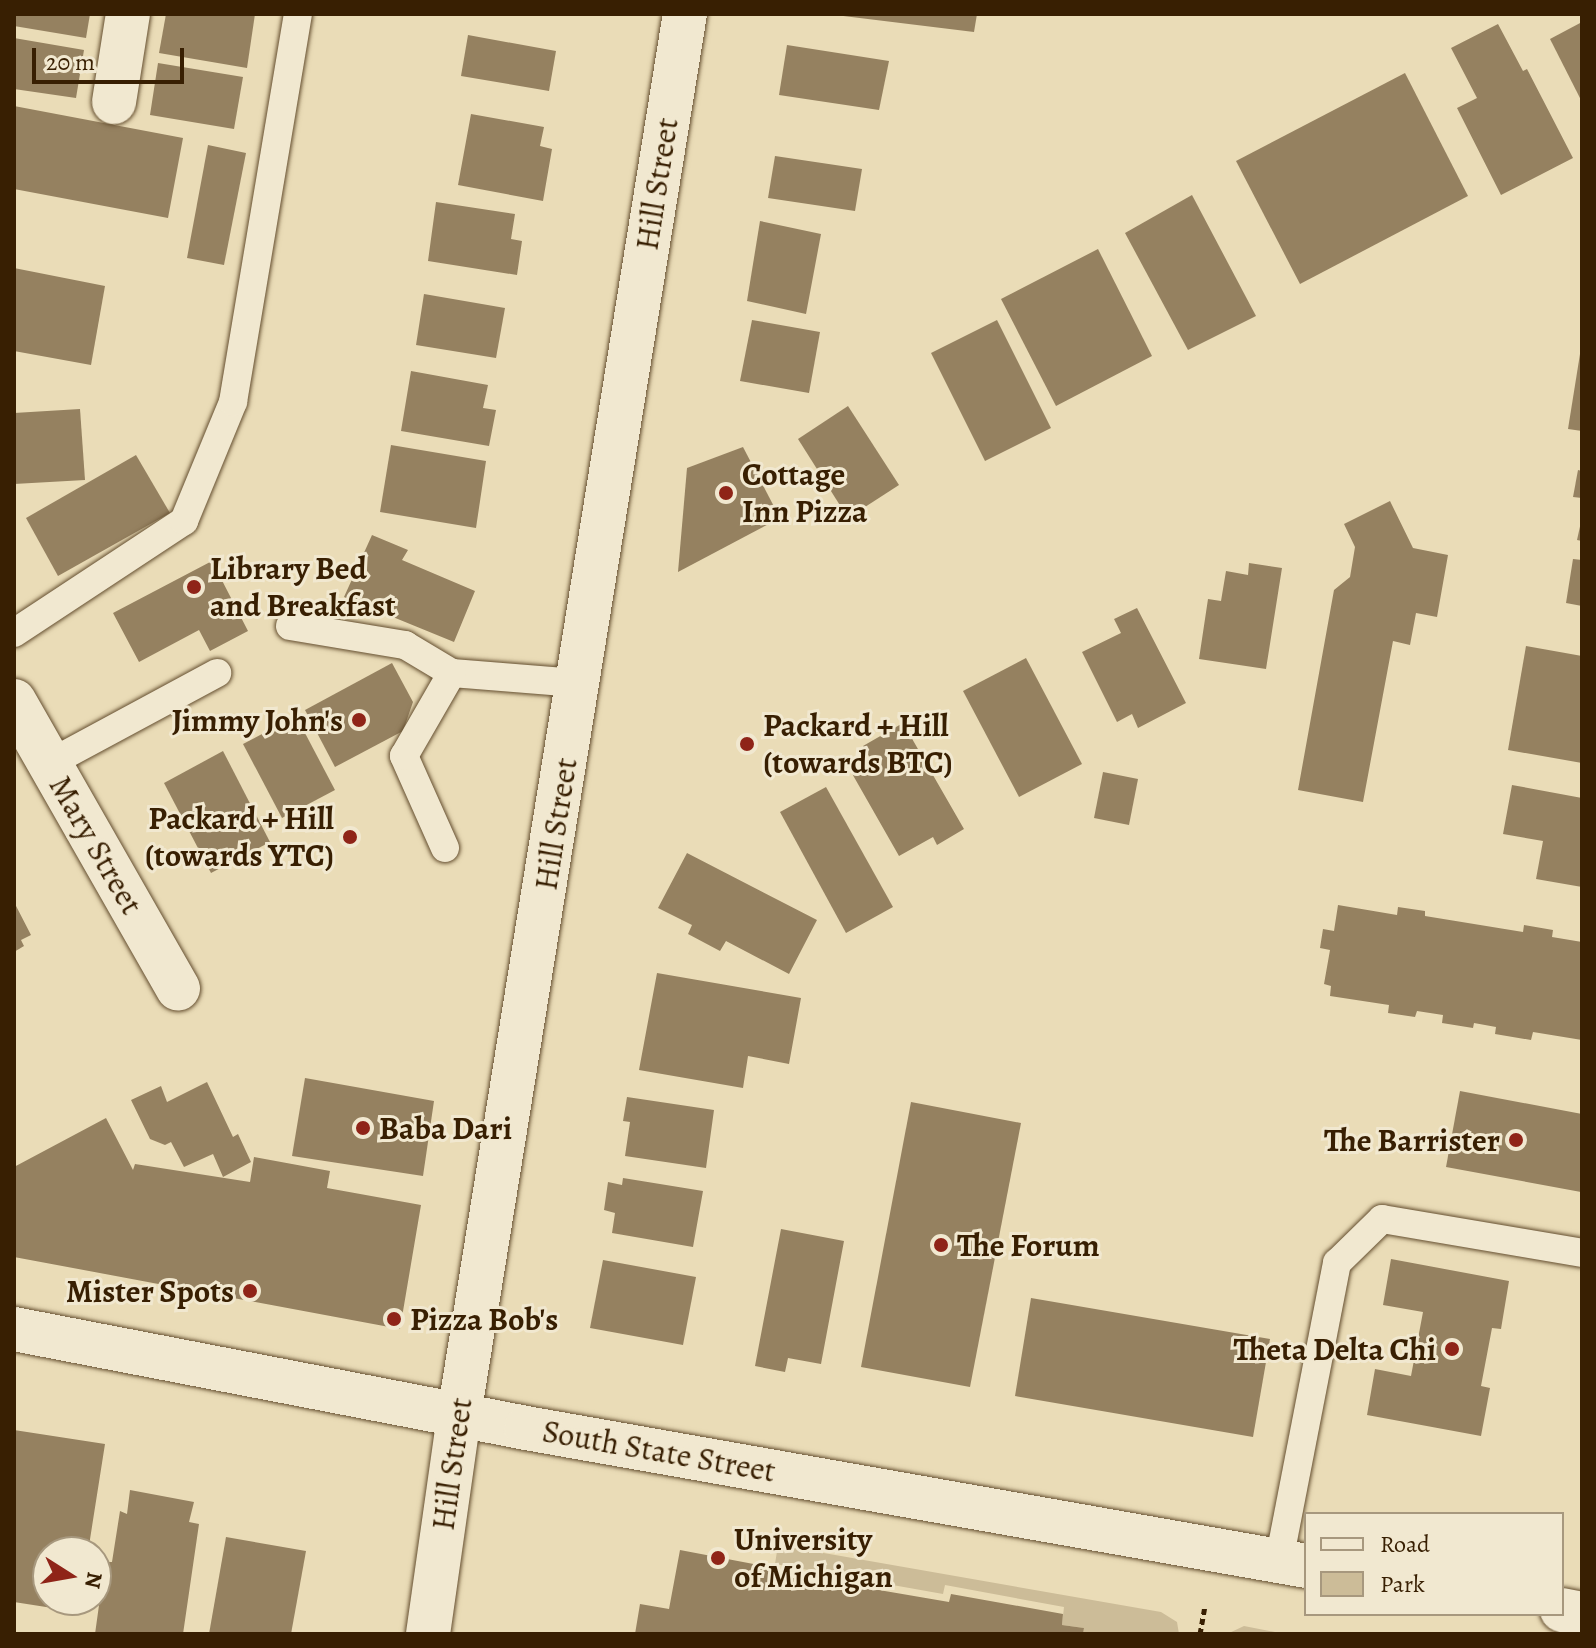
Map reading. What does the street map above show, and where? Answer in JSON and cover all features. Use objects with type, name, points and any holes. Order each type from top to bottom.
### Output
[{"type":"street","points":[[114,102],[128,14]]},
{"type":"street","name":"Hill Street","points":[[428,1634],[459,1415],[685,14]]},
{"type":"street","name":"Mary Street","points":[[14,701],[178,989]]},
{"type":"street","name":"South State Street","points":[[14,1329],[459,1415],[1292,1563]]},
{"type":"lane","points":[[14,633],[184,521],[233,402],[298,14]]},
{"type":"lane","points":[[290,626],[405,645],[452,673],[577,683]]},
{"type":"lane","points":[[50,763],[217,673]]},
{"type":"lane","points":[[445,848],[404,756],[452,673]]},
{"type":"lane","points":[[1292,1563],[1337,1263],[1382,1219],[1582,1253]]},
{"type":"path","points":[[1200,1634],[1205,1607]]},
{"type":"green space","points":[[778,1545],[1161,1612],[1177,1622],[1179,1634],[1083,1634],[1084,1628],[1062,1625],[1064,1607],[945,1585],[943,1594],[775,1564]]},
{"type":"green space","points":[[1244,1626],[1280,1633],[1280,1634],[1227,1634]]},
{"type":"building","points":[[14,14],[90,14],[86,38],[14,26]]},
{"type":"building","points":[[166,14],[255,14],[247,68],[159,53]]},
{"type":"building","points":[[827,14],[977,14],[974,32]]},
{"type":"building","points":[[1582,22],[1582,102],[1550,39]]},
{"type":"building","points":[[1498,24],[1523,71],[1527,69],[1573,158],[1501,195],[1457,108],[1477,98],[1451,48]]},
{"type":"building","points":[[468,35],[556,51],[549,91],[461,76]]},
{"type":"building","points":[[14,38],[84,50],[76,98],[14,89]]},
{"type":"building","points":[[787,45],[889,61],[879,110],[779,95]]},
{"type":"building","points":[[158,63],[243,77],[234,129],[150,115]]},
{"type":"building","points":[[1405,73],[1468,196],[1300,284],[1236,161]]},
{"type":"building","points":[[14,106],[183,138],[168,218],[14,189]]},
{"type":"building","points":[[471,114],[544,127],[540,146],[552,149],[543,201],[458,185]]},
{"type":"building","points":[[208,145],[246,153],[224,265],[187,258]]},
{"type":"building","points":[[775,156],[862,169],[855,211],[768,198]]},
{"type":"building","points":[[1192,195],[1256,316],[1188,350],[1125,233]]},
{"type":"building","points":[[436,202],[515,214],[511,239],[522,241],[517,275],[428,261]]},
{"type":"building","points":[[760,221],[821,234],[806,314],[747,301]]},
{"type":"building","points":[[1098,249],[1152,356],[1056,406],[1001,299]]},
{"type":"building","points":[[14,268],[105,286],[91,365],[14,351]]},
{"type":"building","points":[[424,294],[505,308],[496,358],[416,345]]},
{"type":"building","points":[[752,320],[820,332],[809,393],[740,381]]},
{"type":"building","points":[[997,320],[1051,428],[985,461],[931,353]]},
{"type":"building","points":[[1582,354],[1582,431],[1568,429]]},
{"type":"building","points":[[411,371],[488,385],[483,408],[496,410],[489,446],[401,431]]},
{"type":"building","points":[[848,406],[899,485],[848,518],[798,439]]},
{"type":"building","points":[[80,409],[85,480],[14,484],[14,413]]},
{"type":"building","points":[[391,445],[486,461],[476,528],[380,512]]},
{"type":"building","name":"Cottage Inn Pizza","points":[[743,447],[780,518],[678,572],[687,468]]},
{"type":"building","points":[[136,455],[170,513],[58,576],[26,518]]},
{"type":"building","points":[[1578,470],[1582,471],[1582,498],[1573,497]]},
{"type":"building","points":[[1390,501],[1413,548],[1448,555],[1437,617],[1416,613],[1410,645],[1393,641],[1363,802],[1298,790],[1334,590],[1350,577],[1355,547],[1344,524]]},
{"type":"building","points":[[1582,522],[1582,541],[1577,540]]},
{"type":"building","points":[[372,535],[408,550],[402,560],[475,591],[454,642],[344,597]]},
{"type":"building","points":[[1573,559],[1582,560],[1582,606],[1566,603]]},
{"type":"building","name":"Library Bed and Breakfast","points":[[212,561],[248,631],[210,651],[199,630],[139,662],[113,613]]},
{"type":"building","points":[[1249,563],[1282,568],[1266,669],[1199,659],[1208,599],[1221,601],[1226,571],[1248,575]]},
{"type":"building","points":[[1137,608],[1186,703],[1138,728],[1132,714],[1117,722],[1082,652],[1121,633],[1114,619]]},
{"type":"building","points":[[1526,646],[1582,656],[1582,763],[1508,750]]},
{"type":"building","points":[[1026,658],[1082,764],[1019,797],[963,691]]},
{"type":"building","name":"Jimmy John's","points":[[392,663],[413,702],[403,731],[335,767],[305,710]]},
{"type":"building","points":[[296,716],[335,790],[282,818],[243,744]]},
{"type":"building","points":[[903,723],[964,829],[937,845],[933,837],[899,856],[850,770],[870,758],[863,746]]},
{"type":"building","points":[[223,751],[270,842],[211,873],[164,783]]},
{"type":"building","points":[[1103,772],[1138,779],[1129,825],[1094,818]]},
{"type":"building","points":[[1512,785],[1582,798],[1582,887],[1536,879],[1543,841],[1503,834]]},
{"type":"building","points":[[826,787],[893,907],[846,933],[780,812]]},
{"type":"building","points":[[687,853],[817,920],[789,974],[726,941],[720,951],[688,934],[692,925],[658,908]]},
{"type":"building","points":[[14,902],[31,935],[21,940],[24,946],[14,952]]},
{"type":"building","points":[[1338,905],[1397,915],[1398,907],[1425,911],[1425,916],[1523,932],[1524,925],[1553,930],[1552,937],[1582,942],[1582,1040],[1533,1032],[1531,1040],[1495,1034],[1496,1027],[1474,1023],[1473,1028],[1442,1023],[1443,1015],[1417,1011],[1415,1017],[1388,1013],[1389,1005],[1330,996],[1331,986],[1324,984],[1330,950],[1320,948],[1323,929],[1334,931]]},
{"type":"building","points":[[657,973],[801,998],[789,1064],[748,1056],[743,1088],[639,1070]]},
{"type":"building","name":"Baba Dari","points":[[305,1078],[434,1101],[423,1176],[292,1156]]},
{"type":"building","points":[[207,1082],[233,1137],[238,1134],[251,1162],[223,1177],[213,1154],[184,1167],[171,1142],[165,1145],[150,1139],[131,1100],[161,1086],[167,1102]]},
{"type":"building","name":"The Barrister","points":[[1460,1091],[1582,1114],[1581,1192],[1446,1167]]},
{"type":"building","points":[[627,1097],[714,1110],[706,1168],[625,1156],[630,1122],[623,1121]]},
{"type":"building","name":"The Forum","points":[[911,1102],[1021,1123],[970,1387],[861,1367]]},
{"type":"building","points":[[106,1118],[133,1170],[135,1164],[250,1182],[254,1157],[330,1171],[327,1188],[421,1205],[400,1329],[14,1257],[14,1167]]},
{"type":"building","points":[[623,1178],[703,1191],[693,1247],[612,1233],[615,1213],[604,1210],[608,1182],[622,1185]]},
{"type":"building","points":[[781,1229],[844,1241],[821,1364],[788,1358],[785,1372],[755,1366]]},
{"type":"building","name":"Theta Delta Chi","points":[[1391,1259],[1509,1281],[1501,1329],[1492,1328],[1481,1386],[1490,1388],[1481,1436],[1367,1415],[1375,1369],[1411,1376],[1423,1312],[1383,1305]]},
{"type":"building","points":[[603,1260],[696,1277],[683,1345],[590,1328]]},
{"type":"building","points":[[1031,1298],[1270,1339],[1253,1437],[1015,1396]]},
{"type":"building","points":[[14,1430],[105,1444],[91,1536],[32,1536],[32,1605],[14,1602]]},
{"type":"building","points":[[130,1490],[194,1502],[189,1522],[199,1524],[183,1634],[95,1634],[98,1616],[112,1616],[112,1562],[120,1511],[127,1514]]},
{"type":"building","points":[[226,1537],[306,1551],[291,1634],[209,1634]]},
{"type":"building","points":[[680,1550],[769,1567],[768,1571],[949,1602],[951,1594],[1063,1614],[1062,1625],[1084,1628],[1083,1634],[635,1634],[640,1604],[669,1609]]},
{"type":"place","name":"Cottage Inn Pizza","points":[[726,493]]},
{"type":"place","name":"Library Bed and Breakfast","points":[[194,587]]},
{"type":"place","name":"Jimmy John's","points":[[359,720]]},
{"type":"place","name":"Packard + Hill (towards BTC)","points":[[747,744]]},
{"type":"place","name":"Packard + Hill (towards YTC)","points":[[350,837]]},
{"type":"place","name":"Baba Dari","points":[[363,1128]]},
{"type":"place","name":"The Barrister","points":[[1516,1140]]},
{"type":"place","name":"The Forum","points":[[941,1245]]},
{"type":"place","name":"Mister Spots","points":[[250,1291]]},
{"type":"place","name":"Pizza Bob's","points":[[394,1319]]},
{"type":"place","name":"Theta Delta Chi","points":[[1452,1349]]},
{"type":"place","name":"University of Michigan","points":[[718,1558]]}]
